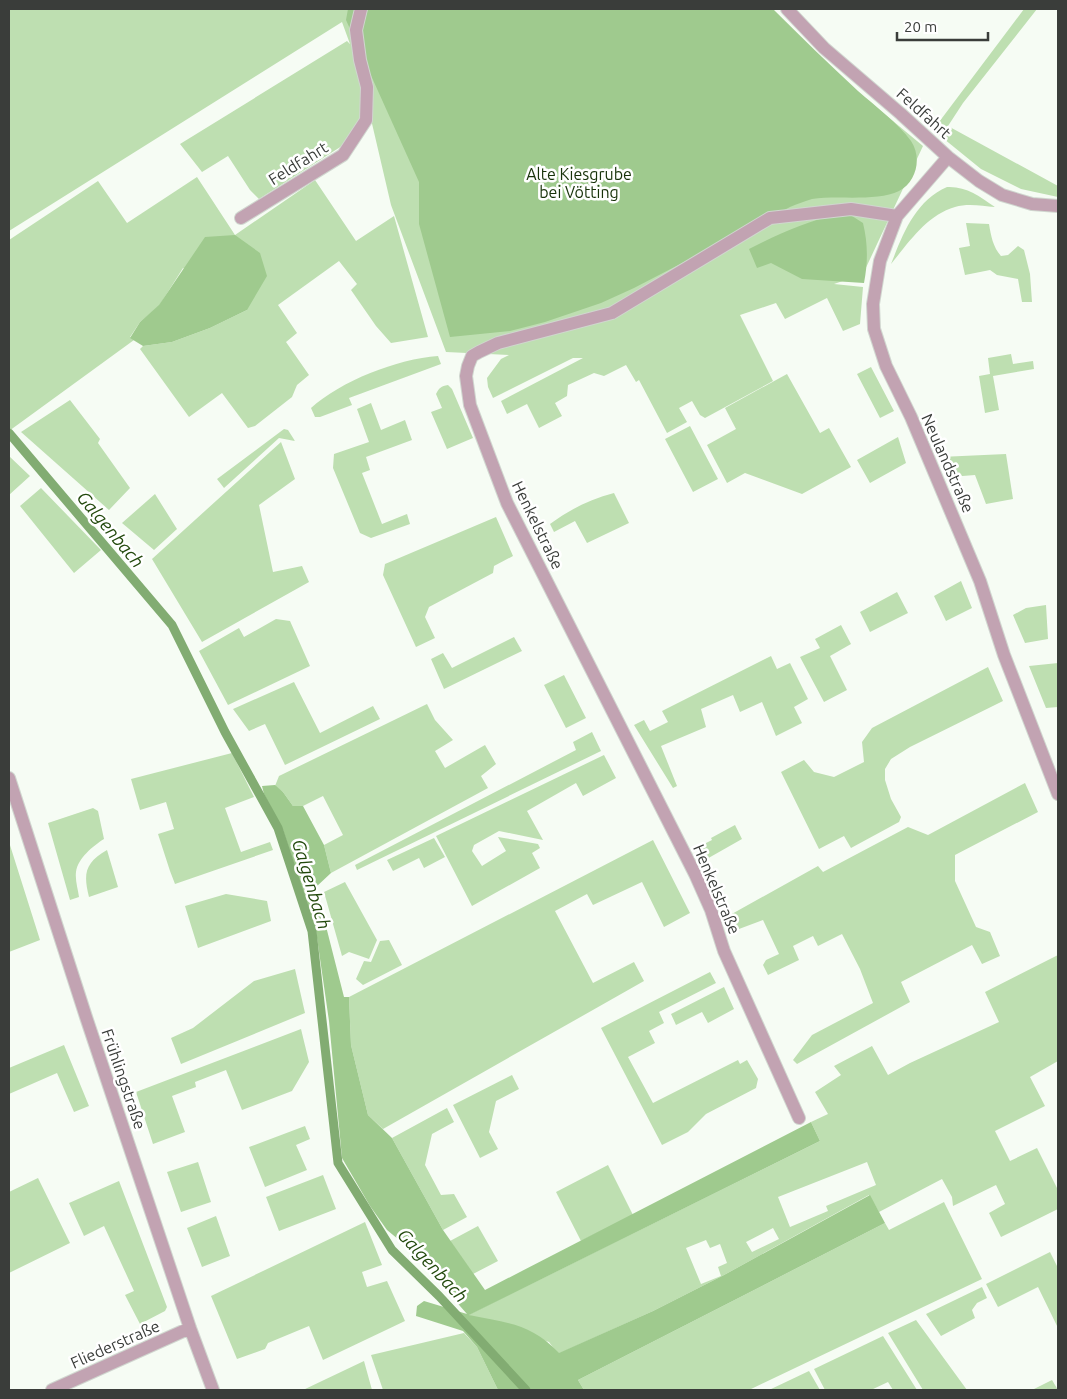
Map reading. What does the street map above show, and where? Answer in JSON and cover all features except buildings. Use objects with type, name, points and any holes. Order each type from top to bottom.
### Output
[{"type":"street","name":"Feldfahrt","points":[[242,218],[343,155],[366,120],[366,87],[356,30],[361,9]]},
{"type":"street","name":"Feldfahrt","points":[[787,9],[824,48],[948,157],[979,181],[1002,195],[1032,204],[1058,206]]},
{"type":"street","name":"Neulandstraße","points":[[948,157],[897,216],[880,261],[873,304],[874,329],[886,366],[911,417],[978,576],[1004,655],[1058,794]]},
{"type":"street","name":"Henkelstraße","points":[[798,1118],[724,951],[711,910],[682,848],[507,503],[470,404],[466,376],[472,356],[479,352],[498,344],[612,313],[770,218],[851,209],[897,216]]},
{"type":"street","name":"Frühlingstraße","points":[[9,778],[86,1017],[190,1328],[214,1390]]},
{"type":"street","name":"Fliederstraße","points":[[52,1390],[190,1328]]},
{"type":"green space","name":"Alte Kiesgrube bei Vötting","points":[[9,9],[770,9],[798,42],[923,146],[863,274],[834,284],[863,287],[860,324],[843,331],[827,298],[785,319],[776,303],[740,315],[773,381],[705,418],[700,415],[692,401],[679,408],[687,422],[667,433],[639,380],[636,382],[626,365],[604,376],[594,373],[568,385],[567,396],[555,403],[562,416],[539,428],[527,404],[507,414],[501,401],[583,358],[573,358],[493,398],[488,387],[487,378],[501,359],[509,355],[446,352],[391,205],[370,115],[362,118],[345,144],[259,199],[250,190],[228,156],[202,172],[180,144],[347,41],[350,44],[342,22],[9,231]]},
{"type":"green space","name":"Alte Kiesgrube bei Vötting","points":[[348,9],[773,9],[836,71],[906,134],[916,154],[916,169],[910,182],[905,187],[890,194],[868,197],[812,199],[790,207],[634,288],[601,303],[545,322],[510,331],[450,337],[419,224],[419,182],[346,20]]},
{"type":"green space","points":[[1024,9],[1037,9],[963,103],[948,126],[1058,186],[1058,197],[1021,189],[981,169],[933,130]]},
{"type":"green space","points":[[197,177],[235,235],[315,180],[356,241],[394,216],[428,337],[391,343],[376,326],[351,290],[357,284],[339,261],[278,305],[297,333],[286,342],[309,375],[297,385],[292,397],[255,426],[248,428],[222,393],[189,417],[140,349],[143,346],[172,342],[210,328],[247,310],[183,268],[159,306],[140,322],[130,337],[134,340],[9,431],[9,240],[98,181],[127,223]]},
{"type":"green space","points":[[947,187],[966,190],[995,207],[965,205],[945,211],[919,230],[891,264],[900,241],[918,210],[936,193]]},
{"type":"green space","points":[[839,214],[852,216],[863,223],[867,253],[864,283],[802,279],[771,263],[757,268],[749,249],[793,228]]},
{"type":"green space","points":[[966,223],[989,224],[994,245],[1001,256],[1008,255],[1018,246],[1024,250],[1030,274],[1032,302],[1022,302],[1018,279],[997,275],[990,270],[965,275],[959,248],[970,246]]},
{"type":"green space","points":[[235,235],[260,253],[267,276],[247,310],[210,328],[172,342],[143,346],[130,338],[140,322],[159,305],[205,237]]},
{"type":"green space","points":[[1011,354],[1013,364],[1033,361],[1034,369],[993,376],[999,410],[985,413],[979,376],[990,374],[988,358]]},
{"type":"green space","points":[[438,356],[441,364],[349,398],[352,405],[320,417],[315,417],[311,408],[323,398],[354,380],[405,362]]},
{"type":"green space","points":[[871,367],[894,411],[880,418],[857,374]]},
{"type":"green space","points":[[787,374],[820,433],[829,428],[851,467],[802,494],[745,473],[727,483],[707,445],[736,429],[725,408]]},
{"type":"green space","points":[[448,385],[452,389],[473,438],[447,449],[431,412],[442,408],[436,394],[438,390]]},
{"type":"green space","points":[[70,400],[100,439],[98,443],[130,488],[109,510],[21,432]]},
{"type":"green space","points":[[371,403],[381,430],[405,420],[412,440],[366,457],[370,470],[362,473],[382,524],[407,514],[410,524],[371,538],[360,533],[333,468],[334,454],[369,442],[357,409]]},
{"type":"green space","points":[[690,426],[718,479],[693,492],[665,439]]},
{"type":"green space","points":[[284,429],[288,430],[295,441],[279,438],[224,488],[217,479]]},
{"type":"green space","points":[[898,437],[906,463],[870,483],[857,460]]},
{"type":"green space","points":[[281,442],[295,479],[259,505],[273,572],[302,566],[309,582],[202,642],[152,559]]},
{"type":"green space","points":[[1006,454],[1013,499],[986,504],[975,475],[950,477],[940,457]]},
{"type":"green space","points":[[9,456],[30,476],[9,495]]},
{"type":"green space","points":[[41,488],[101,550],[74,573],[20,506]]},
{"type":"green space","points":[[614,493],[629,523],[587,543],[575,521],[554,532],[550,524],[557,519],[588,502]]},
{"type":"green space","points":[[155,494],[177,529],[154,550],[122,523]]},
{"type":"green space","points":[[496,517],[513,556],[494,566],[493,573],[429,607],[425,617],[435,638],[416,647],[383,575],[385,564]]},
{"type":"green space","points":[[961,581],[972,608],[946,621],[934,596]]},
{"type":"green space","points":[[897,592],[908,613],[870,632],[860,612]]},
{"type":"green space","points":[[1046,605],[1048,639],[1025,643],[1013,615],[1026,608]]},
{"type":"green space","points":[[276,619],[290,621],[310,666],[228,705],[199,651],[239,628],[244,637]]},
{"type":"green space","points":[[841,625],[851,644],[830,656],[847,690],[824,702],[800,657],[820,648],[815,639]]},
{"type":"green space","points":[[514,637],[522,651],[444,689],[431,659],[443,653],[452,668]]},
{"type":"green space","points":[[771,656],[777,669],[790,663],[808,699],[794,707],[802,723],[776,736],[762,702],[740,712],[733,695],[701,709],[706,727],[661,746],[677,786],[673,788],[634,725],[644,720],[650,731],[668,722],[662,711]]},
{"type":"green space","points":[[1058,663],[1058,707],[1046,708],[1029,666]]},
{"type":"green space","points":[[988,667],[1003,701],[910,747],[891,759],[885,769],[885,780],[891,799],[901,817],[899,822],[851,848],[844,836],[819,849],[781,772],[804,760],[814,772],[834,777],[864,762],[862,742],[872,728]]},
{"type":"green space","points":[[564,675],[586,718],[566,728],[544,685]]},
{"type":"green space","points":[[294,682],[320,733],[373,706],[380,719],[285,765],[265,724],[249,731],[233,709]]},
{"type":"green space","points":[[427,704],[435,720],[453,740],[435,751],[445,768],[485,745],[496,764],[481,776],[488,788],[331,873],[324,845],[343,835],[323,796],[303,806],[293,806],[283,792],[275,786],[279,776]]},
{"type":"green space","points":[[592,732],[601,751],[357,870],[355,865],[576,750],[573,742]]},
{"type":"green space","points":[[232,753],[254,797],[225,808],[241,852],[270,842],[273,850],[175,884],[158,834],[174,829],[166,802],[140,810],[131,779]]},
{"type":"green space","points":[[604,755],[616,778],[583,796],[576,783],[527,811],[543,840],[499,831],[474,845],[472,851],[482,866],[506,851],[498,837],[538,844],[540,848],[532,853],[540,868],[472,906],[436,836]]},
{"type":"green space","points":[[1025,783],[1038,812],[955,855],[955,881],[976,927],[990,932],[1000,956],[982,964],[972,945],[901,982],[910,1002],[797,1064],[793,1060],[812,1035],[873,1003],[860,969],[842,934],[818,946],[813,936],[793,946],[799,960],[768,975],[763,965],[766,960],[779,954],[763,920],[739,929],[730,915],[818,866],[823,872],[908,827],[928,835]]},
{"type":"green space","points":[[275,785],[283,792],[293,806],[303,806],[324,845],[331,873],[316,887],[344,997],[349,997],[351,1045],[368,1115],[392,1138],[443,1230],[485,1290],[811,1122],[820,1141],[469,1315],[507,1323],[528,1330],[549,1343],[559,1353],[653,1311],[724,1275],[870,1195],[885,1223],[578,1380],[584,1390],[498,1390],[477,1347],[463,1331],[416,1316],[417,1306],[424,1301],[467,1314],[410,1249],[387,1230],[370,1206],[342,1158],[329,1021],[316,931],[283,830],[264,794],[262,786]]},
{"type":"green space","points":[[93,808],[98,811],[104,839],[83,857],[77,867],[76,881],[79,897],[70,900],[48,823]]},
{"type":"green space","points":[[735,825],[742,839],[705,860],[698,847]]},
{"type":"green space","points":[[434,838],[445,857],[424,868],[419,858],[393,871],[387,860]]},
{"type":"green space","points":[[653,840],[690,913],[664,927],[642,882],[593,905],[587,894],[555,911],[593,983],[634,962],[644,981],[383,1129],[368,1115],[351,1045],[349,997]]},
{"type":"green space","points":[[9,842],[40,940],[9,952]]},
{"type":"green space","points":[[107,850],[118,887],[89,897],[86,881],[88,869],[94,859]]},
{"type":"green space","points":[[345,882],[377,940],[369,959],[349,952],[342,956],[324,892]]},
{"type":"green space","points":[[226,894],[267,901],[271,921],[198,948],[185,906]]},
{"type":"green space","points":[[389,940],[402,965],[363,985],[356,979],[364,961],[371,962],[380,941]]},
{"type":"green space","points":[[1058,955],[1058,1061],[1030,1077],[1045,1106],[995,1131],[1010,1161],[1037,1148],[1058,1190],[1058,1209],[1001,1237],[989,1213],[1005,1204],[996,1185],[953,1206],[952,1197],[942,1179],[879,1212],[869,1195],[724,1275],[653,1311],[558,1354],[549,1342],[468,1315],[820,1141],[811,1122],[828,1114],[815,1092],[841,1075],[834,1066],[872,1046],[888,1075],[999,1022],[985,992]],"holes":[[[867,1162],[876,1185],[826,1206],[828,1211],[790,1227],[778,1197]],[[773,1228],[779,1239],[752,1252],[746,1242]],[[706,1240],[710,1248],[720,1244],[727,1263],[718,1267],[721,1276],[701,1284],[686,1248]]]},
{"type":"green space","points":[[295,969],[305,1013],[181,1064],[171,1038],[193,1028],[254,981]]},
{"type":"green space","points":[[710,972],[716,983],[659,1012],[664,1023],[649,1031],[655,1043],[628,1057],[653,1103],[738,1060],[740,1064],[747,1060],[758,1079],[756,1088],[706,1114],[688,1132],[662,1145],[601,1028]]},
{"type":"green space","points":[[724,987],[734,1009],[708,1023],[702,1012],[676,1025],[671,1014]]},
{"type":"green space","points":[[301,1029],[309,1062],[292,1091],[242,1110],[226,1070],[195,1082],[196,1087],[172,1096],[185,1132],[153,1144],[136,1092]]},
{"type":"green space","points":[[64,1045],[89,1106],[74,1112],[57,1073],[9,1094],[9,1068]]},
{"type":"green space","points":[[512,1075],[519,1089],[496,1101],[489,1132],[498,1149],[480,1158],[453,1105]]},
{"type":"green space","points":[[447,1108],[454,1122],[432,1134],[425,1165],[441,1195],[454,1194],[467,1217],[443,1230],[392,1138]]},
{"type":"green space","points":[[305,1126],[310,1139],[296,1145],[307,1170],[265,1187],[249,1147]]},
{"type":"green space","points":[[198,1162],[211,1202],[181,1212],[167,1172]]},
{"type":"green space","points":[[608,1165],[633,1215],[581,1241],[556,1192]]},
{"type":"green space","points":[[323,1175],[336,1209],[279,1231],[266,1197]]},
{"type":"green space","points":[[38,1178],[70,1243],[9,1273],[9,1192]]},
{"type":"green space","points":[[119,1181],[167,1307],[165,1311],[140,1324],[125,1295],[134,1291],[104,1226],[84,1236],[69,1203]]},
{"type":"green space","points":[[944,1202],[982,1279],[749,1390],[584,1390],[578,1380],[885,1223],[889,1230]]},
{"type":"green space","points":[[216,1216],[230,1256],[202,1267],[187,1228]]},
{"type":"green space","points":[[365,1222],[382,1265],[362,1272],[367,1287],[387,1281],[405,1321],[323,1360],[309,1326],[268,1343],[265,1349],[237,1359],[211,1296]]},
{"type":"green space","points":[[478,1226],[498,1261],[473,1274],[450,1241]]},
{"type":"green space","points":[[1050,1252],[1058,1268],[1058,1328],[1038,1287],[998,1307],[986,1284]]},
{"type":"green space","points":[[982,1287],[987,1298],[977,1303],[972,1310],[975,1318],[941,1336],[926,1314]]},
{"type":"green space","points":[[916,1320],[967,1390],[923,1390],[888,1333]]},
{"type":"green space","points":[[464,1333],[477,1347],[498,1390],[383,1390],[371,1355]]},
{"type":"green space","points":[[883,1336],[917,1390],[893,1390],[888,1382],[871,1390],[825,1390],[814,1369]]},
{"type":"green space","points":[[364,1361],[372,1390],[303,1390]]},
{"type":"green space","points":[[809,1371],[820,1390],[769,1390]]},
{"type":"green space","points":[[1052,1380],[1058,1390],[1032,1390]]},
{"type":"waterway","name":"Galgenbach","points":[[9,433],[172,625],[225,732],[278,828],[312,931],[338,1163],[392,1250],[439,1296],[526,1390]]}]
